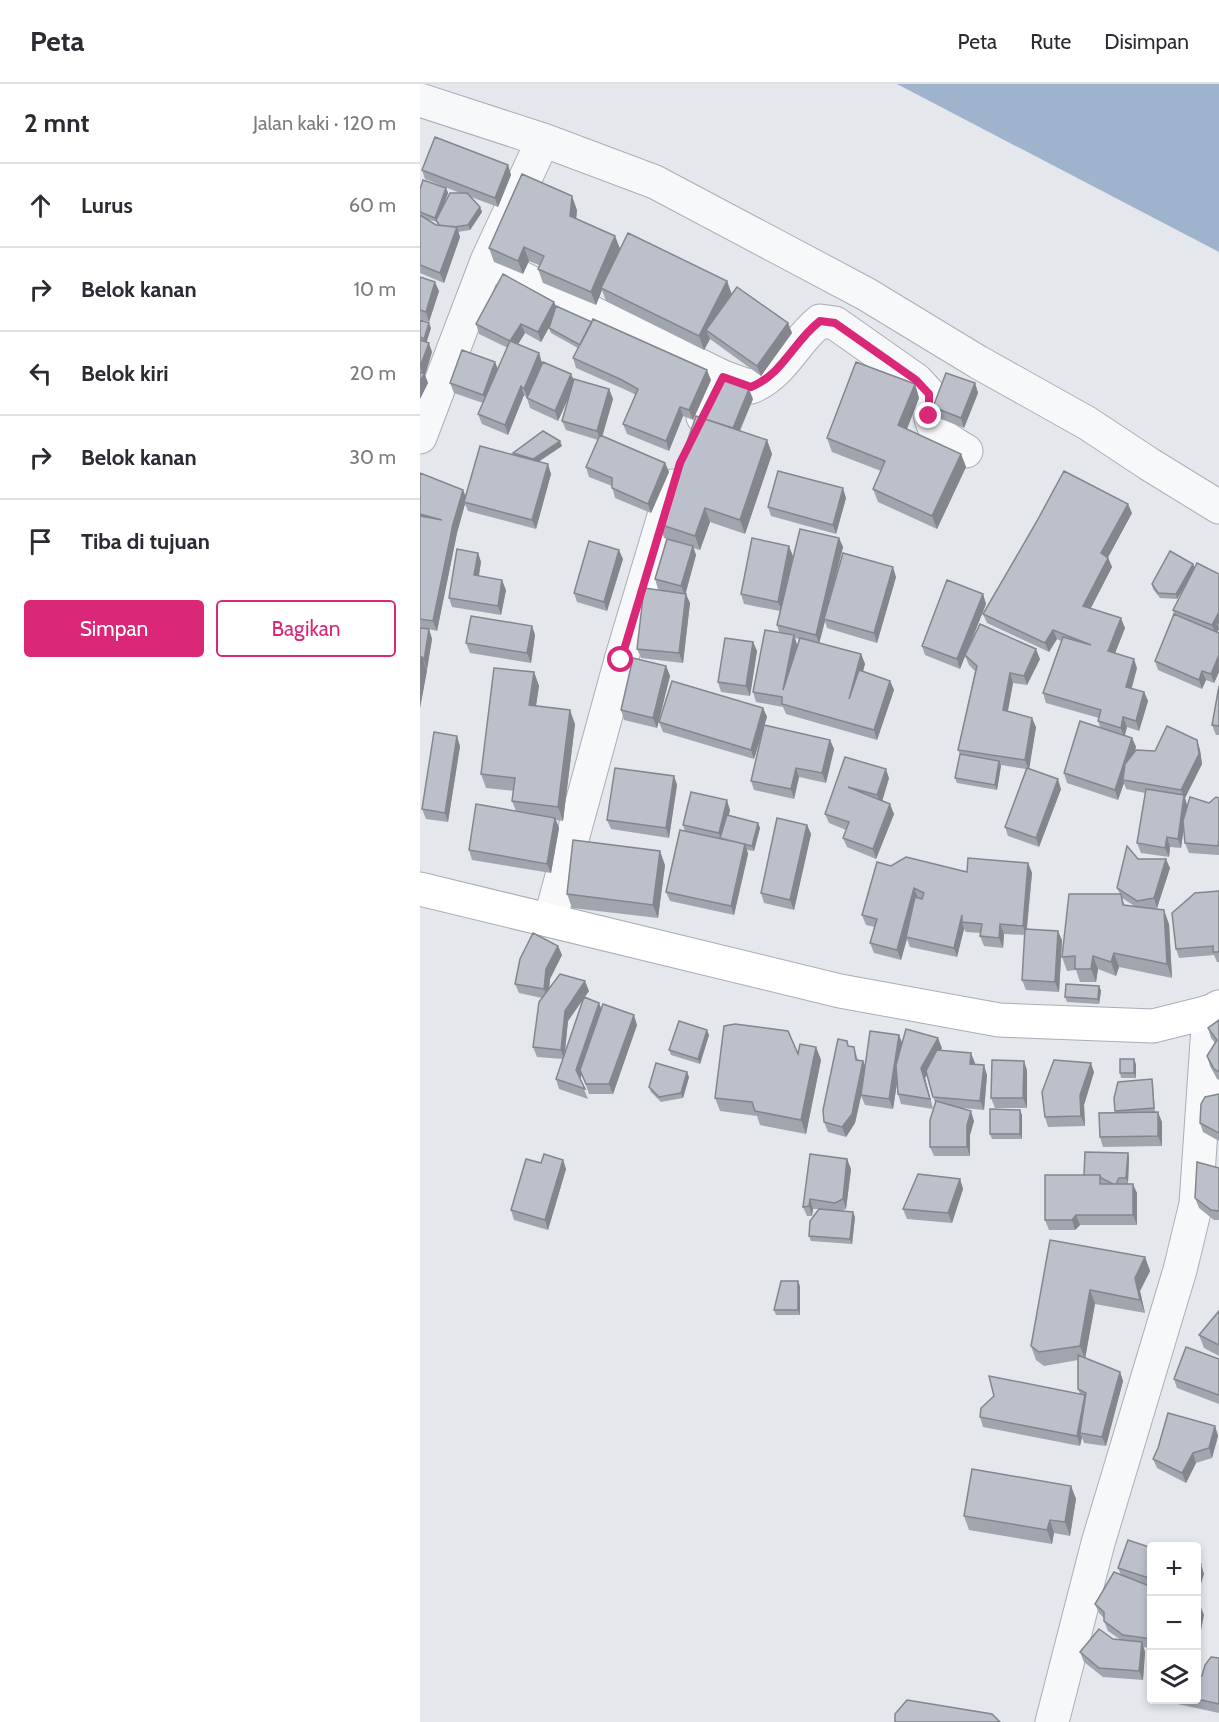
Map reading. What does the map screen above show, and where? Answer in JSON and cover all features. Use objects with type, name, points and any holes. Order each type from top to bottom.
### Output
[{"type":"street","points":[[420,100],[543,140],[655,182],[866,294],[978,362],[1088,423],[1219,507]]},
{"type":"street","points":[[420,437],[487,261],[543,140]]},
{"type":"street","points":[[487,261],[723,377],[751,387],[772,375],[809,329],[820,321],[835,323],[916,380],[929,394],[929,416],[937,433],[966,452]]},
{"type":"street","points":[[550,920],[621,660],[685,453],[723,377]]},
{"type":"street","points":[[420,889],[840,991],[999,1020],[1153,1026],[1214,1009],[1196,1204],[1180,1270],[1098,1543],[1052,1722]]},
{"type":"water","points":[[897,84],[1219,84],[1219,252]]},
{"type":"building","points":[[435,137],[508,165],[495,198],[422,170]]},
{"type":"building","points":[[522,174],[572,196],[570,216],[615,236],[591,292],[538,269],[544,256],[524,247],[518,261],[489,248]]},
{"type":"building","points":[[423,180],[446,188],[435,218],[420,212],[420,189]]},
{"type":"building","points":[[450,193],[467,193],[480,207],[468,225],[454,227],[439,225],[436,220]]},
{"type":"building","points":[[420,215],[436,225],[457,227],[440,273],[420,265]]},
{"type":"building","points":[[628,233],[727,281],[699,336],[601,288]]},
{"type":"building","points":[[503,274],[554,302],[538,332],[521,324],[510,341],[476,324]]},
{"type":"building","points":[[420,277],[435,282],[426,312],[420,310]]},
{"type":"building","points":[[737,287],[788,323],[757,366],[706,330]]},
{"type":"building","points":[[556,306],[592,322],[580,345],[549,328]]},
{"type":"building","points":[[593,319],[707,370],[689,410],[680,407],[666,441],[623,424],[638,389],[573,358]]},
{"type":"building","points":[[420,320],[429,323],[424,339],[420,337]]},
{"type":"building","points":[[420,340],[429,343],[420,367]]},
{"type":"building","points":[[510,341],[539,353],[524,389],[521,386],[505,425],[478,414]]},
{"type":"building","points":[[462,350],[495,362],[483,395],[450,383]]},
{"type":"building","points":[[543,362],[571,374],[555,411],[527,398]]},
{"type":"building","points":[[856,362],[915,384],[898,425],[961,454],[932,516],[873,489],[885,461],[827,438]]},
{"type":"building","points":[[946,373],[975,383],[961,418],[933,407]]},
{"type":"building","points":[[720,377],[749,389],[733,428],[699,417]]},
{"type":"building","points":[[574,379],[609,389],[597,431],[562,421]]},
{"type":"building","points":[[696,416],[767,440],[740,520],[705,508],[695,536],[659,524]]},
{"type":"building","points":[[543,431],[560,441],[533,459],[513,453]]},
{"type":"building","points":[[600,435],[665,463],[648,504],[612,488],[612,478],[586,467]]},
{"type":"building","points":[[480,446],[548,464],[532,520],[464,502]]},
{"type":"building","points":[[778,471],[843,488],[833,525],[768,507]]},
{"type":"building","points":[[1064,471],[1128,504],[1101,553],[1108,558],[1083,606],[1121,618],[1108,651],[1134,659],[1126,687],[1144,692],[1136,721],[1123,717],[1121,728],[1098,721],[1101,710],[1043,693],[1063,637],[1091,645],[1053,630],[1045,643],[983,614]]},
{"type":"building","points":[[420,473],[463,490],[453,524],[433,621],[420,619],[420,516],[442,520],[420,514]]},
{"type":"building","points":[[800,529],[839,538],[816,635],[777,625]]},
{"type":"building","points":[[752,538],[789,546],[778,602],[741,594]]},
{"type":"building","points":[[667,539],[693,546],[681,586],[655,579]]},
{"type":"building","points":[[589,541],[619,550],[604,602],[574,593]]},
{"type":"building","points":[[457,549],[478,553],[474,575],[502,580],[498,606],[449,598]]},
{"type":"building","points":[[1170,551],[1193,564],[1176,594],[1158,593],[1152,584]]},
{"type":"building","points":[[843,553],[893,567],[874,633],[824,619]]},
{"type":"building","points":[[1197,563],[1219,574],[1219,612],[1212,625],[1173,610]]},
{"type":"building","points":[[947,580],[983,594],[957,659],[922,646]]},
{"type":"building","points":[[644,588],[686,594],[679,653],[637,649]]},
{"type":"building","points":[[1174,614],[1219,633],[1219,655],[1211,674],[1202,671],[1199,680],[1155,661]]},
{"type":"building","points":[[471,616],[532,626],[527,653],[466,643]]},
{"type":"building","points":[[980,624],[1036,649],[1024,676],[1010,673],[1003,710],[1032,718],[1025,760],[958,750],[977,666],[965,655]]},
{"type":"building","points":[[420,628],[429,629],[424,660],[420,657]]},
{"type":"building","points":[[765,630],[794,635],[783,690],[800,638],[861,654],[849,699],[859,670],[890,681],[874,730],[782,704],[782,697],[753,692]]},
{"type":"building","points":[[725,638],[753,642],[746,686],[718,682]]},
{"type":"building","points":[[633,658],[666,666],[653,718],[621,710]]},
{"type":"building","points":[[494,668],[534,672],[529,705],[570,710],[558,807],[512,801],[515,778],[481,774]]},
{"type":"building","points":[[672,681],[763,708],[751,750],[659,722]]},
{"type":"building","points":[[1219,686],[1219,726],[1212,725]]},
{"type":"building","points":[[1080,721],[1132,738],[1115,790],[1064,773]]},
{"type":"building","points":[[764,725],[830,740],[822,773],[796,768],[791,789],[751,781]]},
{"type":"building","points":[[1167,726],[1197,740],[1199,754],[1181,790],[1123,780],[1125,764],[1136,750],[1155,751]]},
{"type":"building","points":[[434,732],[457,736],[445,813],[422,809]]},
{"type":"building","points":[[960,754],[999,761],[995,785],[955,778]]},
{"type":"building","points":[[845,757],[886,769],[877,795],[848,787],[890,804],[873,849],[843,838],[849,822],[825,814]]},
{"type":"building","points":[[615,768],[674,776],[666,828],[607,820]]},
{"type":"building","points":[[1027,768],[1058,779],[1036,838],[1005,827]]},
{"type":"building","points":[[1146,789],[1184,795],[1178,839],[1167,837],[1165,848],[1137,843]]},
{"type":"building","points":[[691,792],[727,800],[719,833],[683,825]]},
{"type":"building","points":[[1190,797],[1209,803],[1216,797],[1219,798],[1218,846],[1185,843],[1183,821]]},
{"type":"building","points":[[476,804],[555,818],[547,864],[469,850]]},
{"type":"building","points":[[727,815],[758,823],[752,846],[720,838]]},
{"type":"building","points":[[777,818],[807,825],[790,900],[761,893]]},
{"type":"building","points":[[680,830],[745,844],[731,906],[666,892]]},
{"type":"building","points":[[573,840],[660,851],[653,905],[567,894]]},
{"type":"building","points":[[1127,846],[1138,859],[1166,859],[1154,898],[1137,901],[1117,888]]},
{"type":"building","points":[[906,857],[967,872],[968,858],[1028,863],[1023,926],[1000,924],[999,938],[980,936],[982,924],[962,922],[962,915],[954,948],[906,937],[915,897],[922,899],[924,893],[914,888],[897,950],[870,943],[877,919],[862,915],[877,862],[891,866]]},
{"type":"building","points":[[1219,891],[1219,952],[1213,952],[1213,946],[1176,949],[1172,913],[1195,893]]},
{"type":"building","points":[[1069,894],[1121,894],[1123,905],[1164,910],[1167,964],[1114,953],[1111,962],[1093,956],[1091,969],[1075,969],[1075,956],[1062,957]]},
{"type":"building","points":[[1025,929],[1058,931],[1055,982],[1022,980]]},
{"type":"building","points":[[533,933],[558,946],[546,969],[544,989],[515,984],[520,959]]},
{"type":"building","points":[[560,974],[585,981],[565,1011],[561,1050],[533,1047],[539,1002]]},
{"type":"building","points":[[1066,984],[1099,986],[1098,999],[1065,997]]},
{"type":"building","points":[[584,997],[599,1003],[576,1070],[585,1089],[556,1079]]},
{"type":"building","points":[[603,1004],[634,1015],[609,1084],[586,1084],[580,1070]]},
{"type":"building","points":[[1219,1020],[1219,1072],[1214,1069],[1207,1056],[1217,1040],[1208,1028]]},
{"type":"building","points":[[679,1021],[707,1030],[698,1059],[669,1050]]},
{"type":"building","points":[[735,1024],[788,1031],[798,1054],[800,1044],[816,1047],[801,1120],[755,1111],[752,1102],[715,1098],[724,1026]]},
{"type":"building","points":[[906,1029],[938,1038],[921,1068],[930,1099],[898,1094],[896,1065]]},
{"type":"building","points":[[870,1031],[899,1035],[889,1099],[861,1095]]},
{"type":"building","points":[[838,1039],[847,1041],[848,1046],[854,1047],[856,1060],[863,1061],[852,1114],[842,1127],[824,1122],[823,1110]]},
{"type":"building","points":[[937,1050],[971,1053],[970,1064],[984,1065],[980,1101],[933,1097],[926,1071]]},
{"type":"building","points":[[1120,1059],[1134,1059],[1134,1073],[1120,1073]]},
{"type":"building","points":[[992,1060],[1024,1061],[1023,1098],[991,1098]]},
{"type":"building","points":[[1054,1060],[1091,1063],[1080,1095],[1081,1116],[1045,1117],[1042,1092]]},
{"type":"building","points":[[656,1063],[687,1072],[681,1093],[659,1097],[649,1087]]},
{"type":"building","points":[[1152,1079],[1154,1108],[1115,1111],[1114,1098],[1118,1082]]},
{"type":"building","points":[[1219,1094],[1219,1133],[1200,1123],[1201,1104],[1205,1097]]},
{"type":"building","points":[[936,1101],[971,1111],[967,1125],[967,1147],[930,1147],[930,1120]]},
{"type":"building","points":[[990,1109],[1020,1110],[1020,1134],[990,1134]]},
{"type":"building","points":[[1158,1112],[1158,1136],[1100,1137],[1099,1113]]},
{"type":"building","points":[[1085,1152],[1128,1153],[1126,1178],[1119,1178],[1116,1184],[1113,1184],[1101,1178],[1100,1175],[1084,1175]]},
{"type":"building","points":[[544,1154],[563,1160],[545,1220],[511,1210],[526,1159],[541,1163]]},
{"type":"building","points":[[810,1154],[847,1159],[843,1199],[835,1203],[810,1199],[809,1206],[803,1207]]},
{"type":"building","points":[[1197,1162],[1219,1168],[1219,1211],[1211,1210],[1195,1198]]},
{"type":"building","points":[[918,1174],[960,1179],[948,1213],[903,1209]]},
{"type":"building","points":[[1045,1175],[1100,1175],[1100,1184],[1133,1184],[1133,1215],[1076,1215],[1072,1220],[1045,1220]]},
{"type":"building","points":[[819,1209],[853,1212],[850,1239],[809,1236],[810,1221]]},
{"type":"building","points":[[1050,1240],[1145,1257],[1135,1278],[1140,1300],[1090,1290],[1080,1346],[1039,1352],[1031,1346]]},
{"type":"building","points":[[781,1281],[798,1281],[798,1310],[774,1310]]},
{"type":"building","points":[[1219,1311],[1219,1345],[1199,1335]]},
{"type":"building","points":[[1186,1347],[1219,1359],[1219,1395],[1174,1379]]},
{"type":"building","points":[[1078,1355],[1120,1372],[1102,1437],[1080,1433],[1086,1393],[1078,1389]]},
{"type":"building","points":[[989,1376],[1085,1395],[1077,1436],[980,1417],[981,1408],[994,1396]]},
{"type":"building","points":[[1168,1413],[1215,1426],[1209,1448],[1193,1453],[1182,1473],[1153,1459]]},
{"type":"building","points":[[972,1469],[1071,1486],[1065,1522],[1050,1520],[1047,1530],[964,1516]]},
{"type":"building","points":[[1128,1540],[1147,1546],[1147,1577],[1118,1568]]},
{"type":"building","points":[[1114,1572],[1147,1585],[1147,1638],[1123,1635],[1104,1621],[1104,1612],[1095,1604]]},
{"type":"building","points":[[1099,1629],[1113,1639],[1142,1642],[1139,1671],[1099,1668],[1080,1652]]},
{"type":"building","points":[[1211,1657],[1219,1658],[1219,1704],[1201,1700],[1201,1676]]},
{"type":"building","points":[[907,1700],[992,1714],[1000,1722],[895,1722],[895,1714]]},
{"type":"route","points":[[621,660],[680,463],[723,377],[751,387],[764,381],[772,375],[809,329],[820,321],[835,323],[916,380],[929,394],[929,416]]}]
